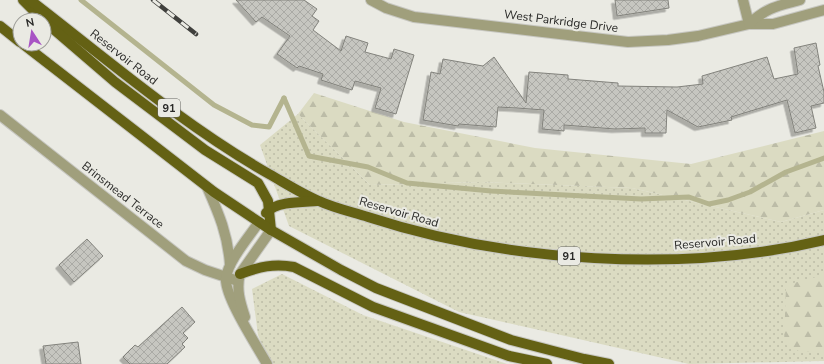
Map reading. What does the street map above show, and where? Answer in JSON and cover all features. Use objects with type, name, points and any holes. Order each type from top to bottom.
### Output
[{"type":"main road","points":[[23,0],[36,12]]},
{"type":"main road","name":"Reservoir Road","points":[[30,0],[175,113],[221,146],[319,201],[392,225],[442,238],[500,249],[573,256],[642,259],[699,258],[758,252],[824,240]]},
{"type":"main road","points":[[0,26],[12,36]]},
{"type":"main road","points":[[52,27],[115,82],[205,150],[258,184],[268,201],[271,230]]},
{"type":"main road","points":[[33,52],[207,187],[271,230],[376,288],[511,340],[609,364]]},
{"type":"main road","points":[[259,222],[269,209],[293,202],[319,201]]},
{"type":"main road","points":[[239,278],[266,265],[280,264],[294,267],[373,307],[509,356],[547,364]]},
{"type":"street","name":"West Parkridge Drive","points":[[371,0],[386,8],[414,16],[628,42],[668,40],[698,36],[749,24],[773,24],[824,10]]},
{"type":"street","points":[[743,0],[749,24]]},
{"type":"street","name":"West Parkridge Drive","points":[[749,24],[762,12],[800,0]]},
{"type":"street","name":"Brinsmead Terrace","points":[[0,114],[186,260],[226,278],[239,278]]},
{"type":"street","points":[[207,187],[224,225],[230,265]]},
{"type":"street","points":[[259,222],[230,265],[226,278],[230,300],[267,364]]},
{"type":"street","points":[[251,334],[239,298],[239,278],[271,230]]},
{"type":"green space","points":[[314,93],[404,122],[535,148],[691,164],[824,131],[824,210],[781,222],[632,188],[481,182],[370,185],[298,114]]},
{"type":"green space","points":[[298,114],[370,185],[481,182],[632,188],[781,222],[824,210],[824,361],[689,364],[459,312],[289,226],[260,145]]},
{"type":"green space","points":[[282,274],[363,315],[507,364],[270,364],[258,335],[252,289]]},
{"type":"green space","points":[[824,275],[824,351],[801,352],[784,344],[786,285]]},
{"type":"building","points":[[236,0],[304,0],[317,9],[312,16],[319,21],[313,30],[341,51],[346,36],[368,43],[365,52],[391,59],[394,49],[414,55],[396,114],[375,108],[381,88],[355,81],[352,90],[321,80],[323,74],[299,66],[297,68],[277,54],[290,36],[262,17],[256,22]]},
{"type":"building","points":[[615,0],[668,0],[669,8],[617,16]]},
{"type":"building","points":[[816,43],[820,65],[818,66],[824,92],[824,103],[811,106],[816,128],[795,133],[787,100],[731,117],[732,120],[698,127],[667,110],[666,133],[645,133],[645,128],[615,129],[564,125],[564,131],[542,129],[544,110],[517,108],[498,107],[496,127],[459,124],[458,126],[423,120],[431,72],[440,74],[443,59],[483,66],[494,57],[526,103],[529,72],[568,75],[568,79],[618,83],[618,86],[677,87],[703,84],[702,76],[767,57],[774,79],[798,74],[794,48]]},
{"type":"building","points":[[87,239],[103,256],[74,282],[59,265]]},
{"type":"building","points":[[182,307],[195,322],[183,333],[188,338],[182,344],[185,347],[167,364],[130,364],[123,357],[135,345],[138,347]]},
{"type":"building","points":[[78,342],[81,364],[46,364],[43,346]]},
{"type":"waterway","points":[[81,0],[214,105],[252,125],[269,127],[284,98]]},
{"type":"waterway","points":[[284,98],[309,156],[368,167],[407,183],[491,191],[641,199],[689,197],[709,204],[728,200],[750,192],[786,172],[824,158]]},
{"type":"railway","points":[[153,0],[196,34]]}]
